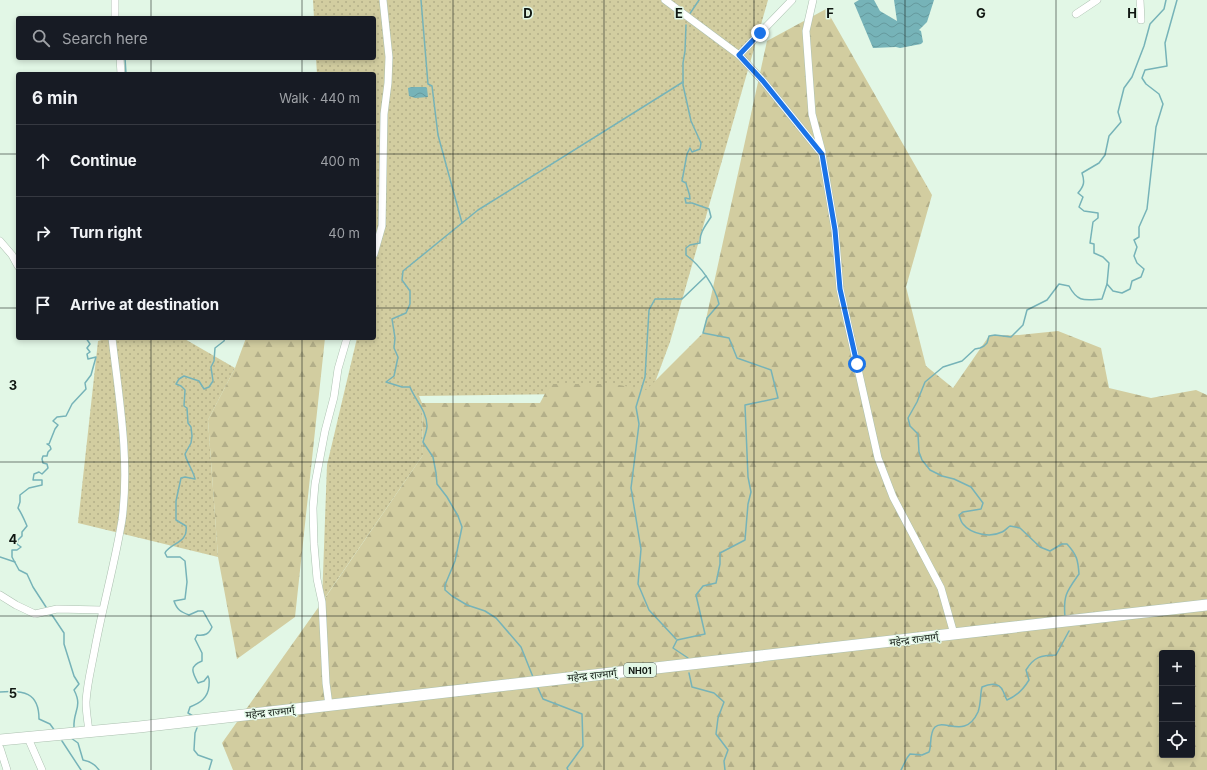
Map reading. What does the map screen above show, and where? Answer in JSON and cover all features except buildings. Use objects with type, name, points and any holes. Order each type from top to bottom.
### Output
[{"type":"highway","name":"महेन्द्र राज्मार्ग्","points":[[0,740],[73,734],[1207,605]]},
{"type":"street","points":[[115,0],[115,16]]},
{"type":"street","points":[[376,247],[382,226],[384,114],[388,83],[388,57],[383,0]]},
{"type":"street","points":[[665,0],[739,55],[763,81],[822,154]]},
{"type":"street","points":[[739,55],[792,0]]},
{"type":"street","points":[[813,0],[806,31],[812,114],[822,154],[835,230],[840,289],[878,458],[893,497],[941,588],[954,634]]},
{"type":"street","points":[[1076,14],[1097,0]]},
{"type":"street","points":[[1140,0],[1141,20]]},
{"type":"street","points":[[120,60],[122,72]]},
{"type":"street","points":[[0,241],[16,262]]},
{"type":"street","points":[[89,732],[87,691],[102,610],[122,519],[126,482],[112,340]]},
{"type":"street","points":[[329,705],[326,683],[322,602],[317,579],[314,544],[313,508],[315,484],[325,431],[334,397],[338,369],[346,340]]},
{"type":"street","points":[[0,595],[16,605],[36,614],[54,610],[102,610]]},
{"type":"street","points":[[28,738],[42,770]]},
{"type":"street","points":[[0,748],[7,770]]},
{"type":"green space","points":[[313,0],[768,0],[670,342],[651,393],[419,396],[422,403],[423,455],[322,602],[327,465],[357,340],[376,340],[376,72],[317,72],[316,60],[376,60],[376,16],[314,16]]},
{"type":"green space","points":[[826,9],[932,195],[906,287],[926,366],[953,388],[989,336],[1058,331],[1101,348],[1109,388],[1151,398],[1196,390],[1207,395],[1207,770],[233,770],[222,743],[325,598],[423,455],[422,403],[540,403],[550,384],[614,384],[646,390],[703,333],[767,41]]},
{"type":"green space","points":[[186,340],[235,368],[208,420],[218,557],[78,523],[98,341]]},
{"type":"green space","points":[[245,340],[325,340],[295,617],[237,659],[218,557],[208,420],[235,368]]},
{"type":"water","points":[[859,0],[874,0],[880,11],[897,21],[894,0],[934,0],[927,22],[919,30],[921,31],[923,42],[921,44],[900,48],[873,48],[854,3]]},
{"type":"water","points":[[426,87],[428,97],[415,98],[409,96],[408,88]]},
{"type":"waterway","points":[[421,0],[428,84],[432,86],[438,135],[462,223]]},
{"type":"waterway","points":[[689,15],[699,0]]},
{"type":"waterway","points":[[1107,284],[1109,263],[1103,257],[1094,253],[1094,244],[1090,243],[1093,222],[1098,218],[1098,213],[1084,211],[1079,207],[1083,197],[1078,193],[1083,184],[1082,173],[1099,163],[1105,155],[1109,136],[1121,122],[1118,112],[1124,88],[1132,77],[1144,46],[1150,24],[1164,9],[1166,0]]},
{"type":"waterway","points":[[1065,617],[1065,598],[1071,585],[1079,574],[1075,555],[1067,544],[1062,544],[1050,551],[1040,547],[1020,528],[1010,526],[1003,532],[986,535],[976,533],[966,527],[959,515],[963,512],[981,509],[983,503],[971,487],[930,470],[922,460],[919,452],[918,434],[910,426],[908,418],[917,402],[925,382],[943,367],[962,361],[975,349],[984,346],[987,343],[989,336],[995,335],[1011,337],[1023,325],[1027,310],[1047,300],[1059,284],[1069,286],[1079,298],[1091,300],[1102,299],[1107,284],[1113,291],[1122,293],[1130,289],[1132,281],[1141,277],[1144,269],[1137,263],[1134,256],[1137,247],[1134,240],[1139,237],[1139,227],[1147,209],[1156,127],[1163,104],[1159,94],[1146,84],[1142,78],[1145,70],[1167,66],[1165,43],[1177,0]]},
{"type":"waterway","points":[[686,25],[683,85],[691,121],[701,143],[700,149],[692,152],[690,148],[687,154],[682,181],[686,183],[690,195],[690,199],[685,198],[686,203],[692,203],[709,209],[711,217],[702,232],[700,243],[690,245],[686,248],[686,255],[707,277],[711,283],[719,304],[707,318],[703,333],[729,338],[737,358],[771,370],[778,398],[745,405],[748,477],[751,492],[748,504],[745,540],[720,553],[720,564],[716,583],[703,586],[696,595],[705,634],[677,640],[673,648],[688,658]]},
{"type":"waterway","points":[[125,60],[126,72]]},
{"type":"waterway","points":[[533,677],[521,647],[496,618],[485,611],[467,605],[445,590],[445,585],[455,561],[462,527],[458,516],[447,497],[437,484],[433,457],[423,442],[427,430],[423,410],[410,387],[402,387],[386,382],[394,376],[398,357],[394,348],[395,338],[392,319],[406,313],[410,304],[410,291],[402,280],[403,271],[478,210],[683,82]]},
{"type":"waterway","points":[[676,639],[649,610],[638,584],[641,549],[631,488],[639,424],[636,407],[645,377],[649,310],[655,299],[682,299],[706,276]]},
{"type":"waterway","points":[[46,607],[33,587],[27,574],[19,570],[12,557],[12,550],[17,550],[21,547],[17,544],[18,540],[22,536],[22,532],[27,526],[18,508],[20,495],[29,488],[42,485],[42,480],[33,480],[34,474],[39,472],[42,474],[48,468],[47,464],[43,463],[42,459],[43,456],[47,456],[51,449],[47,444],[49,444],[58,425],[53,421],[57,417],[66,416],[72,404],[86,389],[85,383],[91,375],[96,357],[88,359],[87,354],[90,352],[87,348],[90,344],[87,340]]},
{"type":"waterway","points":[[193,716],[188,713],[190,707],[197,704],[205,697],[207,694],[209,681],[208,676],[204,681],[198,683],[194,676],[193,667],[202,661],[202,653],[195,639],[197,635],[204,635],[208,633],[212,627],[203,611],[198,611],[189,615],[176,607],[174,601],[185,599],[187,582],[185,561],[180,557],[167,557],[165,553],[182,539],[186,532],[186,526],[176,520],[176,501],[181,478],[185,477],[195,479],[185,454],[191,443],[192,436],[191,427],[188,423],[187,408],[184,406],[185,390],[176,384],[179,379],[184,376],[199,381],[204,389],[209,387],[213,381],[211,367],[214,361],[215,348],[224,340]]},
{"type":"waterway","points":[[0,557],[15,562]]},
{"type":"waterway","points":[[50,615],[52,615],[64,633],[64,644],[74,676],[79,684],[74,690],[77,696],[78,705],[73,728]]},
{"type":"waterway","points":[[901,770],[910,754],[922,755],[929,752],[931,736],[935,727],[939,725],[961,727],[967,725],[973,720],[979,709],[982,687],[988,685],[999,686],[1007,700],[1017,695],[1029,680],[1026,670],[1032,662],[1042,656],[1056,655],[1069,631]]},
{"type":"waterway","points":[[689,673],[692,687],[714,693],[724,702],[718,718],[716,734],[728,750],[724,761],[725,770]]},
{"type":"waterway","points":[[538,688],[543,699],[582,714],[583,746],[567,768],[568,770]]},
{"type":"waterway","points":[[0,692],[8,691],[22,693],[33,698],[36,703],[39,719],[50,724],[55,731]]},
{"type":"waterway","points":[[197,728],[195,733],[194,750],[198,755],[212,760],[209,770]]},
{"type":"waterway","points":[[71,738],[78,743],[83,760],[92,763],[99,770]]},
{"type":"waterway","points":[[62,741],[81,770]]},
{"type":"route","points":[[760,33],[739,55],[763,81],[822,154],[835,230],[840,289],[857,364]]}]
